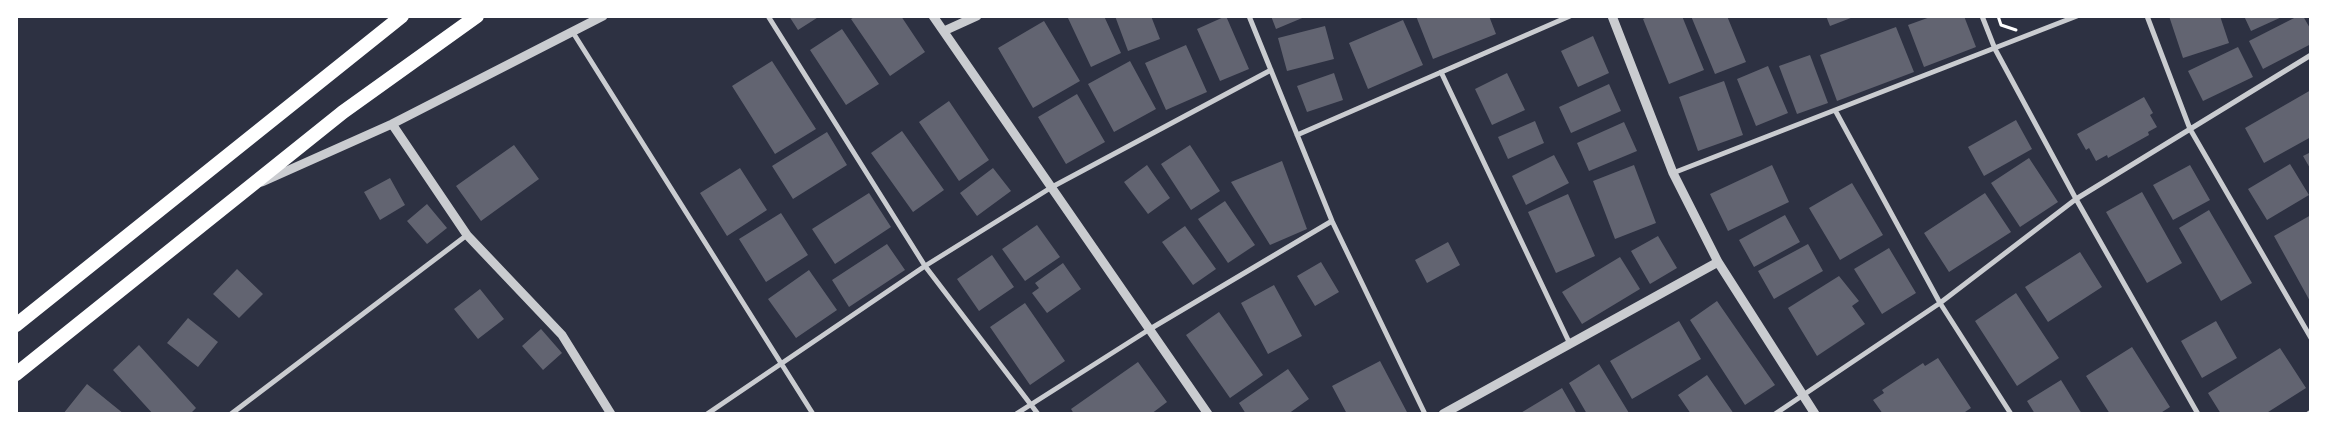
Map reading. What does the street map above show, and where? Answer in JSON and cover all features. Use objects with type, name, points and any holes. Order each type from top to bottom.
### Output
[{"type":"highway","points":[[16,374],[343,112],[477,16]]},
{"type":"highway","points":[[16,325],[397,17]]},
{"type":"street","points":[[248,188],[392,124],[603,16]]},
{"type":"street","points":[[768,16],[925,266],[1038,414]]},
{"type":"street","points":[[933,16],[1208,414]]},
{"type":"street","points":[[944,31],[977,16]]},
{"type":"street","points":[[1249,16],[1332,222],[1425,414]]},
{"type":"street","points":[[1297,135],[1570,16]]},
{"type":"street","points":[[1612,16],[1673,173],[1718,262],[1815,414]]},
{"type":"street","points":[[1982,16],[1995,49],[2076,199],[2198,414]]},
{"type":"street","points":[[1673,173],[2077,16]]},
{"type":"street","points":[[2147,16],[2190,129],[2311,338]]},
{"type":"street","points":[[572,31],[813,414]]},
{"type":"street","points":[[1775,414],[1940,303],[2076,199],[2311,55]]},
{"type":"street","points":[[707,414],[780,362],[925,266],[1052,187],[1271,70]]},
{"type":"street","points":[[1440,72],[1570,344]]},
{"type":"street","points":[[1835,110],[1940,303],[2011,414]]},
{"type":"street","points":[[392,124],[467,235],[562,335],[611,414]]},
{"type":"street","points":[[1016,414],[1150,329],[1332,222]]},
{"type":"street","points":[[231,414],[467,235]]},
{"type":"street","points":[[1443,414],[1718,262]]},
{"type":"path","points":[[1998,16],[2001,25],[2016,30],[2023,27]]},
{"type":"building","points":[[789,16],[820,16],[798,30]]},
{"type":"building","points":[[856,16],[901,16],[925,52],[890,76],[851,19]]},
{"type":"building","points":[[1067,16],[1104,16],[1121,53],[1091,67]]},
{"type":"building","points":[[1115,16],[1151,16],[1160,39],[1128,51]]},
{"type":"building","points":[[1226,16],[1249,69],[1220,81],[1197,29]]},
{"type":"building","points":[[1271,16],[1307,16],[1276,29]]},
{"type":"building","points":[[1416,16],[1489,16],[1496,34],[1433,59]]},
{"type":"building","points":[[1649,16],[1682,16],[1704,70],[1669,84],[1643,19]]},
{"type":"building","points":[[1691,16],[1727,16],[1746,62],[1715,74]]},
{"type":"building","points":[[1826,16],[1856,16],[1830,26]]},
{"type":"building","points":[[1933,16],[1964,16],[1976,47],[1924,67],[1908,25]]},
{"type":"building","points":[[2169,16],[2220,16],[2229,43],[2183,58]]},
{"type":"building","points":[[2244,16],[2284,16],[2251,31]]},
{"type":"building","points":[[2298,16],[2303,16],[2311,30],[2311,44],[2263,69],[2249,41]]},
{"type":"building","points":[[1403,20],[1423,65],[1368,89],[1349,43]]},
{"type":"building","points":[[1044,21],[1080,81],[1033,108],[998,48]]},
{"type":"building","points":[[1325,26],[1334,59],[1287,71],[1278,38]]},
{"type":"building","points":[[1896,27],[1914,72],[1837,101],[1820,55]]},
{"type":"building","points":[[842,29],[879,84],[846,105],[810,50]]},
{"type":"building","points":[[1593,36],[1609,73],[1578,87],[1561,51]]},
{"type":"building","points":[[1186,45],[1207,92],[1166,110],[1145,63]]},
{"type":"building","points":[[2238,47],[2253,77],[2203,101],[2188,71]]},
{"type":"building","points":[[1810,55],[1828,103],[1797,114],[1779,66]]},
{"type":"building","points":[[772,61],[816,129],[775,154],[732,86]]},
{"type":"building","points":[[1130,61],[1156,109],[1114,132],[1088,84]]},
{"type":"building","points":[[1768,66],[1788,113],[1756,126],[1737,79]]},
{"type":"building","points":[[1334,73],[1343,100],[1307,112],[1297,86]]},
{"type":"building","points":[[1507,73],[1525,110],[1492,125],[1475,89]]},
{"type":"building","points":[[1724,81],[1743,135],[1698,151],[1679,97]]},
{"type":"building","points":[[1609,84],[1621,111],[1571,133],[1559,107]]},
{"type":"building","points":[[2311,90],[2311,137],[2264,163],[2245,128]]},
{"type":"building","points":[[1077,94],[1105,142],[1066,164],[1038,117]]},
{"type":"building","points":[[2144,97],[2153,113],[2150,115],[2157,127],[2148,132],[2149,135],[2108,158],[2107,155],[2096,161],[2089,148],[2086,150],[2077,134]]},
{"type":"building","points":[[949,101],[989,160],[959,181],[919,122]]},
{"type":"building","points":[[2016,120],[2032,149],[1984,176],[1968,147]]},
{"type":"building","points":[[1535,121],[1544,143],[1508,159],[1498,137]]},
{"type":"building","points":[[1624,122],[1637,151],[1589,171],[1577,143]]},
{"type":"building","points":[[902,131],[944,190],[913,212],[871,153]]},
{"type":"building","points":[[827,132],[847,165],[793,199],[772,166]]},
{"type":"building","points":[[514,145],[539,179],[481,221],[456,186]]},
{"type":"building","points":[[1190,145],[1220,191],[1191,210],[1161,164]]},
{"type":"building","points":[[2311,152],[2311,170],[2303,156]]},
{"type":"building","points":[[1554,155],[1569,183],[1526,205],[1512,176]]},
{"type":"building","points":[[2029,158],[2058,202],[2020,227],[1991,183]]},
{"type":"building","points":[[1282,161],[1307,229],[1270,245],[1231,182]]},
{"type":"building","points":[[2290,164],[2309,195],[2267,220],[2248,189]]},
{"type":"building","points":[[1147,165],[1170,198],[1148,214],[1124,182]]},
{"type":"building","points":[[1634,165],[1656,223],[1615,239],[1593,181]]},
{"type":"building","points":[[1772,165],[1789,202],[1728,231],[1710,194]]},
{"type":"building","points":[[2190,165],[2210,200],[2173,220],[2153,185]]},
{"type":"building","points":[[740,168],[767,210],[727,236],[700,193]]},
{"type":"building","points":[[993,168],[1011,191],[977,216],[960,193]]},
{"type":"building","points":[[390,178],[405,205],[380,220],[364,192]]},
{"type":"building","points":[[1852,183],[1883,235],[1840,260],[1809,208]]},
{"type":"building","points":[[2142,192],[2182,263],[2147,283],[2106,212]]},
{"type":"building","points":[[869,193],[891,227],[835,264],[812,229]]},
{"type":"building","points":[[1985,193],[2011,232],[1949,272],[1924,233]]},
{"type":"building","points":[[1568,194],[1595,256],[1556,273],[1528,212]]},
{"type":"building","points":[[1225,201],[1255,245],[1228,263],[1198,219]]},
{"type":"building","points":[[427,204],[447,228],[427,244],[407,221]]},
{"type":"building","points":[[2209,210],[2252,283],[2221,301],[2179,228]]},
{"type":"building","points":[[781,213],[808,255],[766,282],[739,239]]},
{"type":"building","points":[[1785,215],[1800,242],[1754,267],[1739,240]]},
{"type":"building","points":[[2311,215],[2311,303],[2274,236]]},
{"type":"building","points":[[1037,225],[1060,257],[1025,281],[1002,249]]},
{"type":"building","points":[[1185,226],[1216,269],[1193,285],[1162,242]]},
{"type":"building","points":[[1658,236],[1677,268],[1650,284],[1631,251]]},
{"type":"building","points":[[1448,242],[1460,265],[1427,283],[1415,260]]},
{"type":"building","points":[[887,244],[905,270],[849,307],[832,280]]},
{"type":"building","points":[[1808,244],[1823,271],[1774,299],[1758,271]]},
{"type":"building","points":[[1889,248],[1916,293],[1882,314],[1854,269]]},
{"type":"building","points":[[2080,252],[2102,287],[2048,322],[2025,287]]},
{"type":"building","points":[[992,255],[1014,287],[979,311],[957,279]]},
{"type":"building","points":[[1620,257],[1640,289],[1582,324],[1562,292]]},
{"type":"building","points":[[1321,262],[1339,292],[1315,306],[1297,276]]},
{"type":"building","points":[[1063,263],[1081,289],[1047,313],[1032,293],[1039,288],[1035,283]]},
{"type":"building","points":[[237,269],[263,294],[239,318],[213,294]]},
{"type":"building","points":[[809,270],[837,310],[796,338],[768,299]]},
{"type":"building","points":[[1839,276],[1859,301],[1852,306],[1865,324],[1817,356],[1788,308]]},
{"type":"building","points":[[1274,285],[1302,336],[1268,354],[1241,303]]},
{"type":"building","points":[[480,289],[504,319],[478,339],[454,309]]},
{"type":"building","points":[[2016,293],[2059,358],[2017,386],[1975,321]]},
{"type":"building","points":[[1717,301],[1775,385],[1745,405],[1690,320]]},
{"type":"building","points":[[1025,303],[1065,361],[1030,385],[990,327]]},
{"type":"building","points":[[1219,312],[1263,375],[1230,398],[1186,335]]},
{"type":"building","points":[[188,318],[218,342],[198,367],[167,343]]},
{"type":"building","points":[[1679,321],[1701,359],[1632,399],[1610,361]]},
{"type":"building","points":[[2216,321],[2237,358],[2202,378],[2181,341]]},
{"type":"building","points":[[541,329],[562,353],[543,370],[522,346]]},
{"type":"building","points":[[139,345],[196,408],[190,414],[153,414],[113,370]]},
{"type":"building","points":[[2132,347],[2170,407],[2159,414],[2110,414],[2086,376]]},
{"type":"building","points":[[2280,348],[2306,388],[2265,414],[2221,414],[2208,393]]},
{"type":"building","points":[[1938,358],[1971,408],[1962,414],[1883,414],[1873,400],[1884,393],[1882,390],[1923,363],[1925,366]]},
{"type":"building","points":[[1380,361],[1408,414],[1347,414],[1332,386]]},
{"type":"building","points":[[1138,362],[1167,402],[1151,414],[1074,414],[1071,409]]},
{"type":"building","points":[[1599,364],[1629,413],[1587,414],[1569,383]]},
{"type":"building","points":[[1288,369],[1309,399],[1288,414],[1246,414],[1239,403]]},
{"type":"building","points":[[1707,375],[1734,414],[1691,414],[1678,395]]},
{"type":"building","points":[[2061,380],[2082,414],[2035,414],[2027,401]]},
{"type":"building","points":[[87,384],[124,414],[63,414]]},
{"type":"building","points":[[1562,388],[1577,414],[1519,414]]}]
